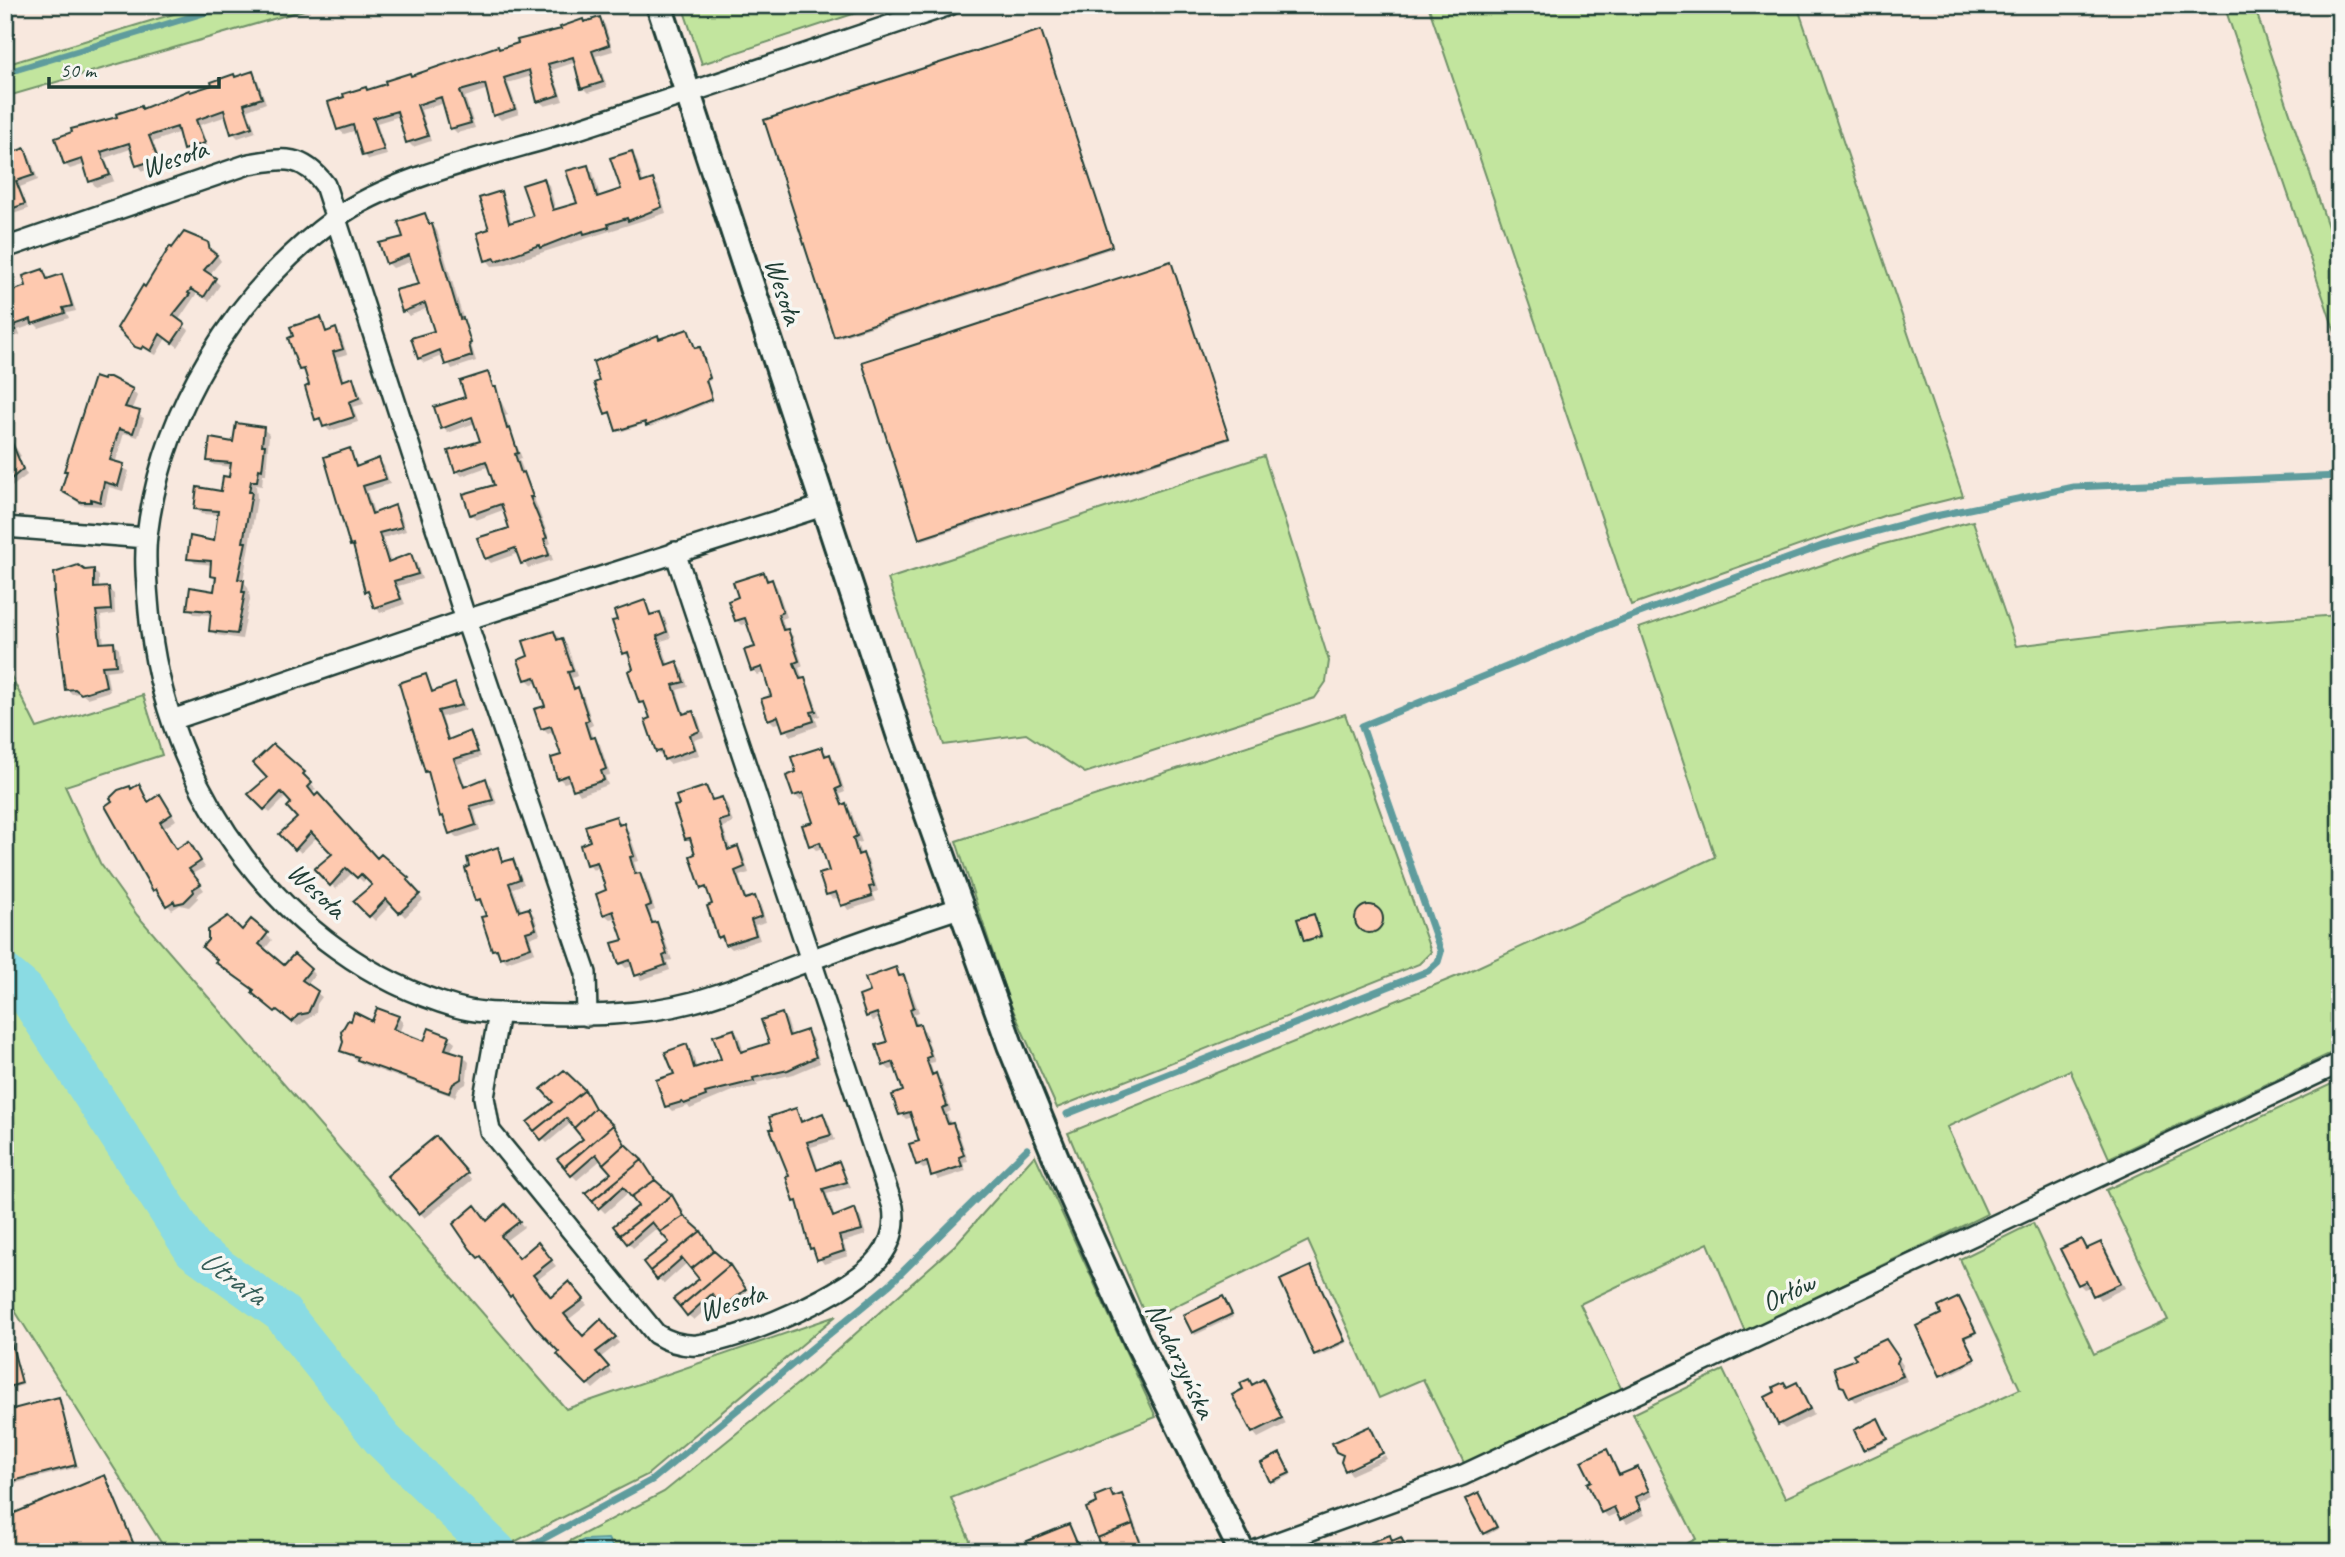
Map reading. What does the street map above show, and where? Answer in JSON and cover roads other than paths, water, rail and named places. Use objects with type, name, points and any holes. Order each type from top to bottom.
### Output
[{"type":"street","name":"Wesoła","points":[[659,5],[823,506],[959,908],[1010,1045],[1070,1192]]},
{"type":"street","name":"Wesoła","points":[[950,5],[689,93],[426,176],[379,193],[337,217],[262,286],[213,350],[177,419],[157,487],[146,538],[151,639],[158,675],[186,760],[215,814],[244,860],[287,906],[326,941],[395,983],[458,1009],[499,1013],[587,1016],[689,1003],[959,908]]},
{"type":"street","name":"Wesoła","points":[[5,248],[249,164],[274,159],[301,162],[314,171],[325,184],[466,620],[586,974],[587,1016]]},
{"type":"street","points":[[172,720],[466,620],[823,506]]},
{"type":"street","points":[[5,527],[146,538]]},
{"type":"street","name":"Wesoła","points":[[499,1013],[484,1097],[484,1111],[490,1131],[656,1334],[679,1344],[696,1345],[796,1312],[830,1296],[880,1258],[891,1239],[895,1222],[893,1206],[675,552]]},
{"type":"street","name":"Orłów","points":[[1251,1552],[1463,1475],[2340,1063]]},
{"type":"street","name":"Nadarzyńska","points":[[1070,1192],[1142,1351],[1242,1552]]},
{"type":"water","points":[[608,1539],[616,1552],[559,1552],[584,1540]]},
{"type":"waterway","points":[[5,73],[230,5]]},
{"type":"waterway","points":[[1067,1114],[1428,971],[1438,962],[1441,952],[1362,726],[1626,618],[1822,546],[1926,518],[2074,487],[2340,476]]},
{"type":"waterway","name":"Utrata","points":[[5,974],[24,990],[194,1250],[282,1313],[383,1440],[497,1552]]},
{"type":"waterway","points":[[519,1552],[652,1480],[890,1284],[1027,1149]]}]
